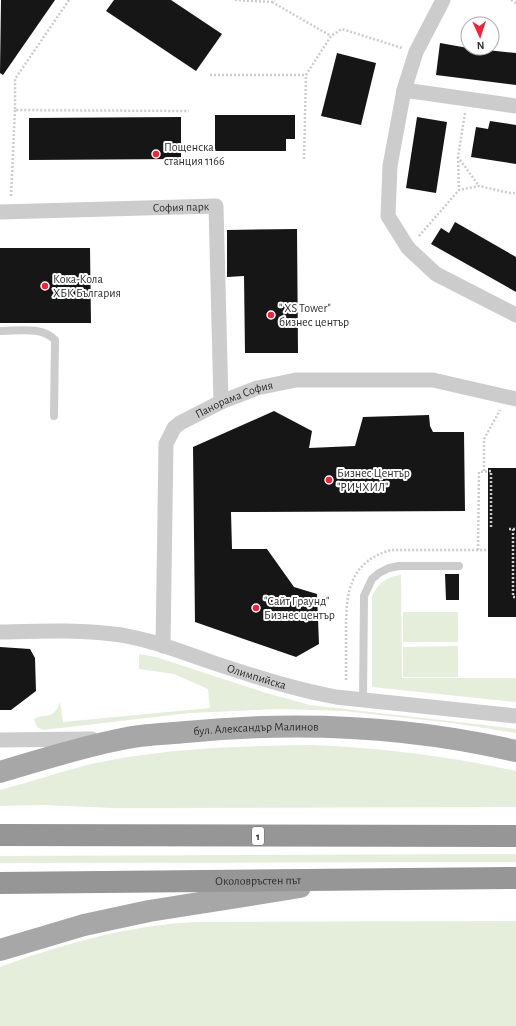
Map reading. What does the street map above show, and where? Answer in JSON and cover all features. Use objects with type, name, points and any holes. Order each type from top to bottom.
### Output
[{"type":"highway","name":"1","points":[[0,835],[510,836]]},
{"type":"highway","name":"Околовръстен път","points":[[0,883],[516,878]]},
{"type":"main road","name":"бул. Александър Малинов","points":[[0,772],[123,738],[225,729],[310,726],[368,729],[450,738],[516,751]]},
{"type":"main road","points":[[0,950],[84,925],[149,911],[346,880]]},
{"type":"street","points":[[443,0],[416,52],[404,90],[390,166],[388,216],[408,248],[436,274],[516,315]]},
{"type":"street","points":[[404,90],[516,106]]},
{"type":"street","name":"София парк","points":[[5,212],[216,206],[221,402]]},
{"type":"street","name":"Панорама София","points":[[163,646],[166,444],[174,428],[180,423],[221,402],[257,388],[296,380],[433,380],[511,398]]},
{"type":"street","name":"Олимпийска","points":[[0,632],[64,631],[121,635],[163,646],[286,686],[330,696],[516,716]]},
{"type":"street","points":[[0,740],[123,738]]},
{"type":"lane","points":[[0,331],[41,331],[49,334],[55,340],[54,416]]},
{"type":"lane","points":[[363,700],[364,596],[372,579],[384,571],[399,566],[459,566]]},
{"type":"path","points":[[5,212],[15,110],[15,79],[69,0]]},
{"type":"path","points":[[235,0],[273,1],[330,36]]},
{"type":"path","points":[[511,0],[516,3]]},
{"type":"path","points":[[304,159],[306,75],[330,36],[342,30],[416,52]]},
{"type":"path","points":[[210,75],[306,75]]},
{"type":"path","points":[[459,190],[458,157],[467,99]]},
{"type":"path","points":[[15,110],[189,110]]},
{"type":"path","points":[[458,157],[479,186]]},
{"type":"path","points":[[408,248],[459,190],[479,186],[516,193]]},
{"type":"path","points":[[484,472],[486,435],[511,398]]},
{"type":"path","points":[[478,550],[478,472],[491,471],[491,527]]},
{"type":"path","points":[[509,531],[514,530],[514,597],[516,597]]},
{"type":"path","points":[[399,550],[488,550]]},
{"type":"path","points":[[346,601],[346,680]]},
{"type":"green space","points":[[401,575],[402,678],[516,678],[516,702],[372,687],[372,597],[374,592],[383,582],[391,577]]},
{"type":"green space","points":[[403,612],[458,612],[458,642],[403,642]]},
{"type":"green space","points":[[458,646],[458,677],[403,677],[403,647]]},
{"type":"green space","points":[[139,654],[156,657],[266,693],[310,705],[516,729],[516,733],[452,723],[344,711],[279,709],[190,713],[43,730],[37,727],[34,719],[52,714],[58,708],[60,702],[63,722],[210,708],[208,689],[174,674],[139,669]]},
{"type":"green space","points":[[312,745],[364,748],[415,754],[466,761],[516,771],[516,807],[115,808],[42,805],[0,806],[0,790],[91,764],[146,754],[173,751],[257,746]]},
{"type":"green space","points":[[516,854],[516,862],[0,863],[0,856]]},
{"type":"green space","points":[[516,921],[516,1026],[0,1026],[0,967],[72,943],[121,931],[197,922]]},
{"type":"building","points":[[1,0],[55,0],[3,75],[0,73]]},
{"type":"building","points":[[114,0],[171,0],[222,34],[196,71],[106,11]]},
{"type":"building","points":[[440,43],[460,47],[460,56],[500,56],[500,51],[516,53],[516,85],[436,75]]},
{"type":"building","points":[[337,53],[376,63],[361,125],[321,116]]},
{"type":"building","points":[[215,115],[295,115],[295,139],[286,139],[286,151],[215,151]]},
{"type":"building","points":[[181,117],[181,159],[29,160],[29,118]]},
{"type":"building","points":[[417,117],[447,122],[436,193],[406,188]]},
{"type":"building","points":[[490,121],[516,125],[516,164],[471,157],[476,127],[488,129]]},
{"type":"building","points":[[455,222],[516,257],[516,292],[431,244],[441,228],[449,233]]},
{"type":"building","name":"\" XS Tower\" бизнес център","points":[[297,229],[298,353],[245,353],[244,276],[227,277],[227,230]]},
{"type":"building","name":"Кока-Кола ХБК България","points":[[0,248],[90,248],[91,323],[0,323]]},
{"type":"building","name":"Бизнес Център \"РИЧХИЛ\"","points":[[274,411],[312,431],[309,448],[355,446],[363,417],[429,415],[430,426],[433,432],[464,432],[465,511],[231,512],[232,549],[267,549],[294,587],[317,594],[319,644],[296,657],[195,622],[193,447]]},
{"type":"building","points":[[488,468],[516,468],[516,617],[488,617]]},
{"type":"building","points":[[445,574],[459,574],[459,600],[446,600]]},
{"type":"building","points":[[0,647],[30,649],[35,658],[36,691],[11,710],[0,710]]},
{"type":"place","name":"Пощенска станция 1166","points":[[156,154]]},
{"type":"place","name":"Кока-Кола ХБК България","points":[[45,286]]},
{"type":"place","name":"\" XS Tower\" бизнес център","points":[[271,315]]},
{"type":"place","name":"Бизнес Център \"РИЧХИЛ\"","points":[[329,480]]},
{"type":"place","name":"\"Сайт Граунд\" Бизнес център","points":[[256,608]]}]
